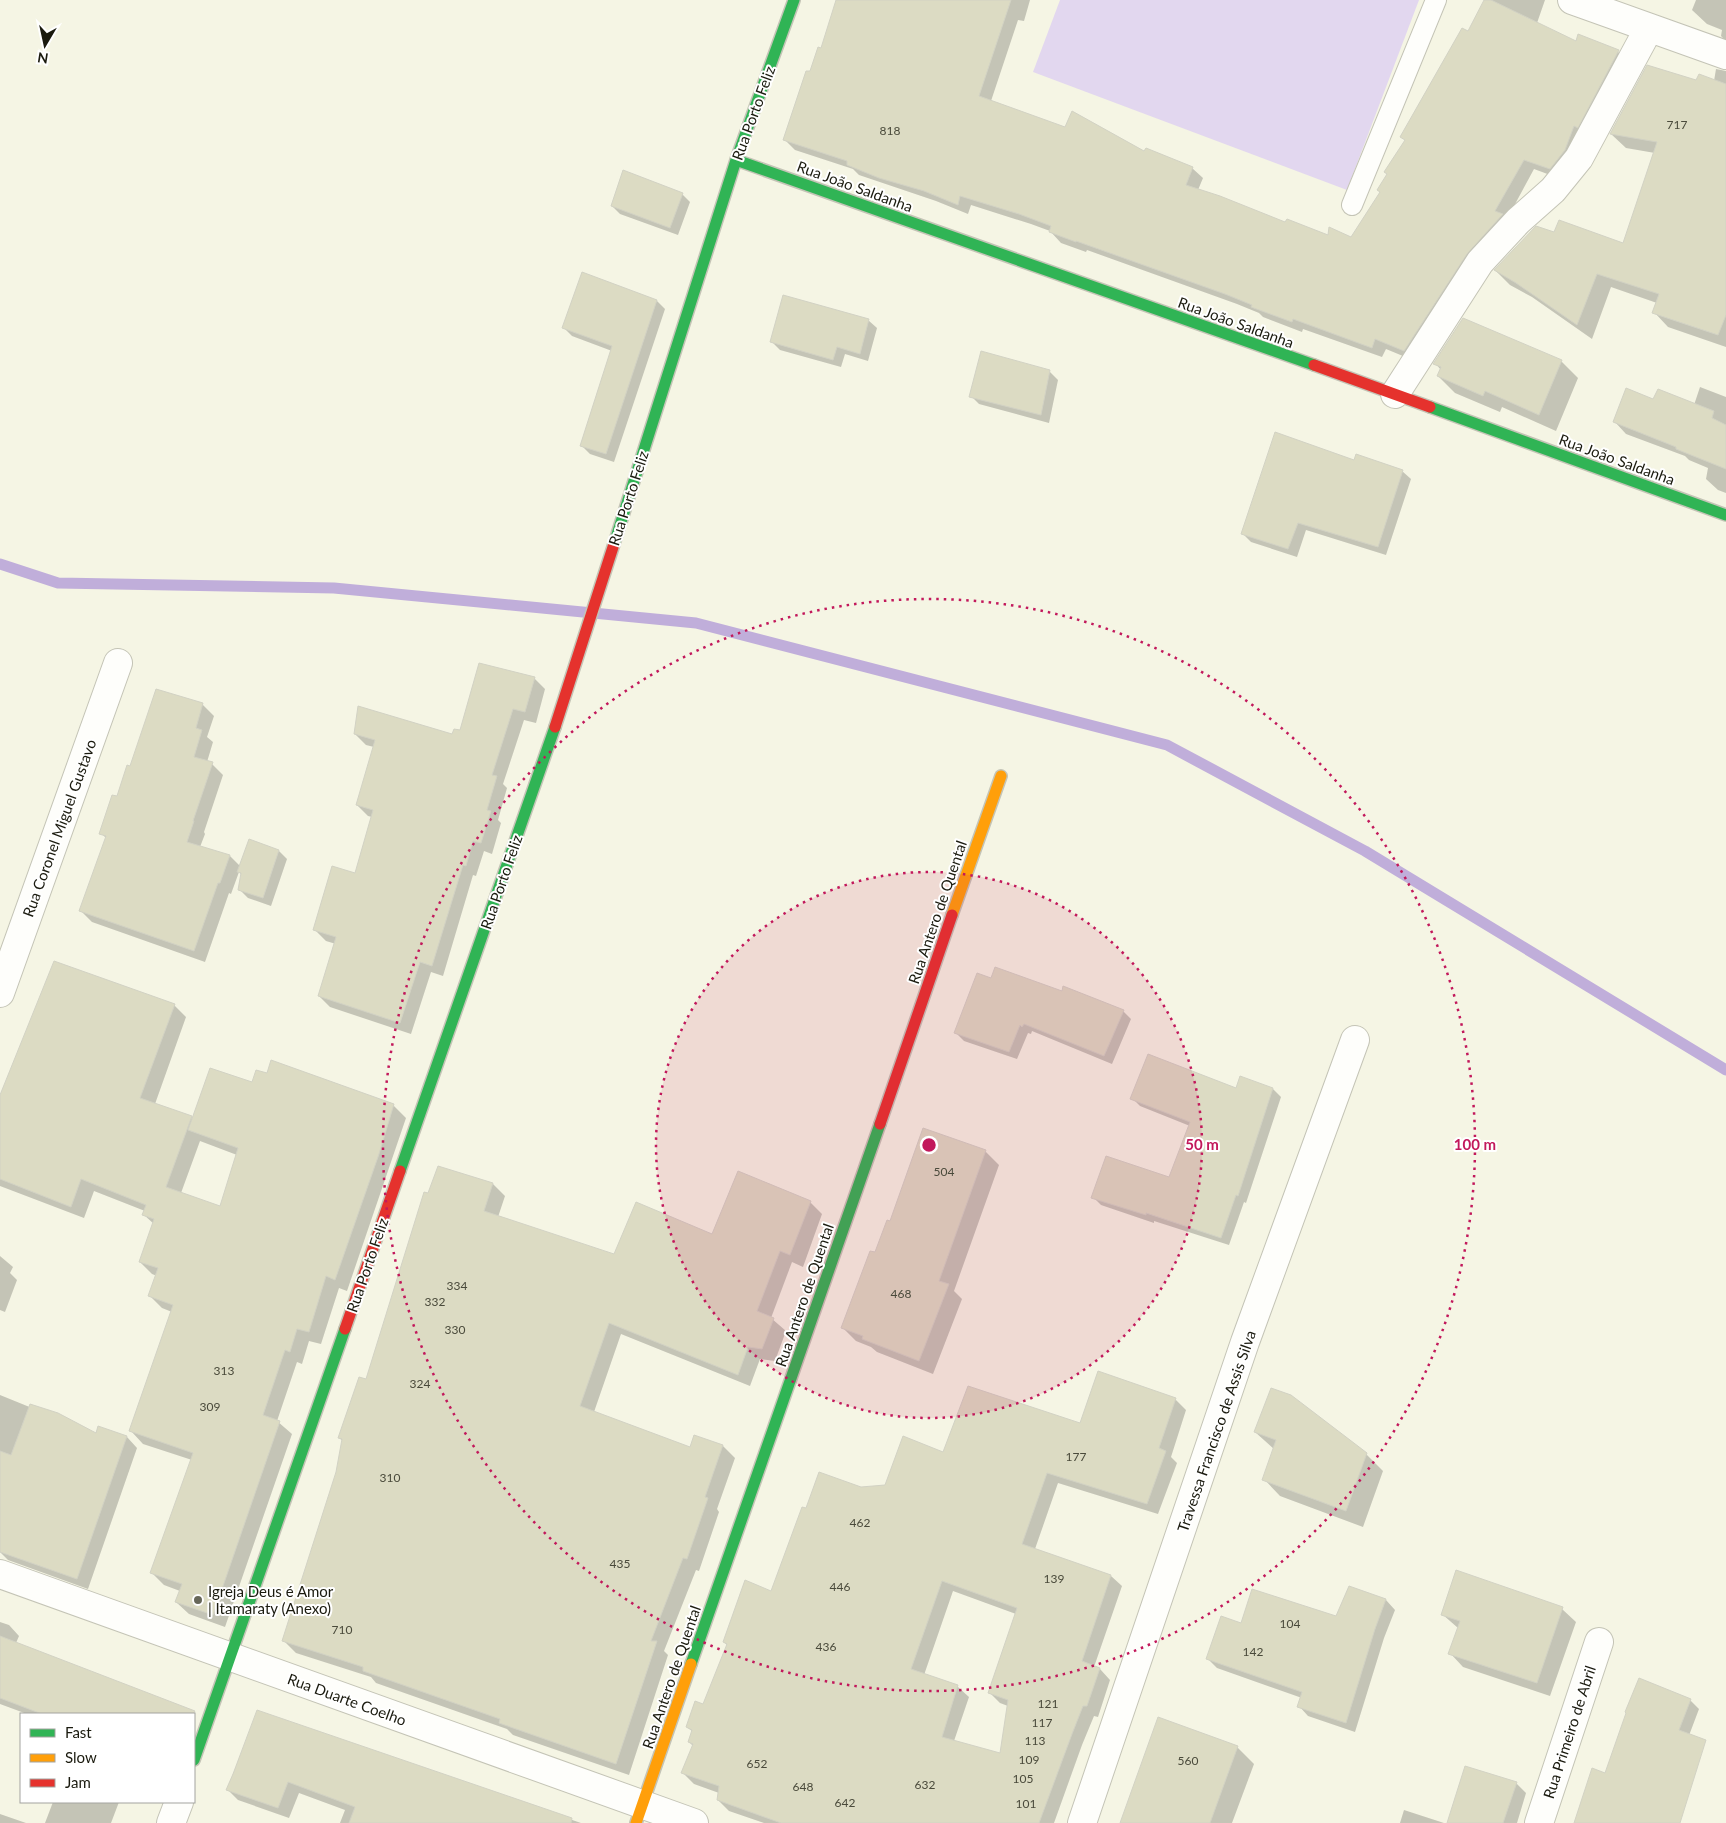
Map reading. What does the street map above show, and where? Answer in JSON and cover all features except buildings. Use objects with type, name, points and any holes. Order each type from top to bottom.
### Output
[{"type":"street","name":"Rua Porto Feliz","points":[[195,1757],[568,690],[600,584],[736,160],[794,0]]},
{"type":"street","points":[[1572,0],[1726,55]]},
{"type":"street","points":[[1395,394],[1480,262],[1518,221],[1553,190],[1579,158],[1649,28]]},
{"type":"street","name":"Rua João Saldanha","points":[[736,160],[1395,394],[1726,515]]},
{"type":"street","name":"Rua Coronel Miguel Gustavo","points":[[0,993],[118,663]]},
{"type":"street","name":"Rua Antero de Quental","points":[[639,1814],[1001,776]]},
{"type":"street","name":"Travessa Francisco de Assis Silva","points":[[1082,1823],[1245,1342],[1355,1040]]},
{"type":"street","name":"Rua Duarte Coelho","points":[[0,1574],[230,1657],[639,1814],[694,1823]]},
{"type":"street","name":"Rua Primeiro de Abril","points":[[1539,1823],[1599,1642]]},
{"type":"street","points":[[171,1823],[179,1803]]},
{"type":"lane","points":[[1352,205],[1436,0]]},
{"type":"shaded area","points":[[1060,0],[1419,0],[1347,190],[1033,72]]},
{"type":"waterway","points":[[0,564],[58,583],[334,588],[696,623],[1167,745],[1365,851],[1726,1070]]},
{"type":"traffic: fast","points":[[614,544],[736,160],[794,0]]},
{"type":"traffic: fast","points":[[736,160],[1314,365]]},
{"type":"traffic: fast","points":[[1430,407],[1726,515]]},
{"type":"traffic: fast","points":[[400,1171],[555,727]]},
{"type":"traffic: fast","points":[[691,1664],[880,1124]]},
{"type":"traffic: fast","points":[[195,1757],[345,1329]]},
{"type":"traffic: slow","points":[[952,915],[1001,776]]},
{"type":"traffic: slow","points":[[636,1823],[691,1664]]},
{"type":"traffic: jam","points":[[1314,365],[1430,407]]},
{"type":"traffic: jam","points":[[555,727],[614,544]]},
{"type":"traffic: jam","points":[[880,1124],[952,915]]},
{"type":"traffic: jam","points":[[345,1329],[400,1171]]},
{"type":"place","name":"Igreja Deus é Amor | Itamaraty (Anexo)","points":[[198,1600]]}]
